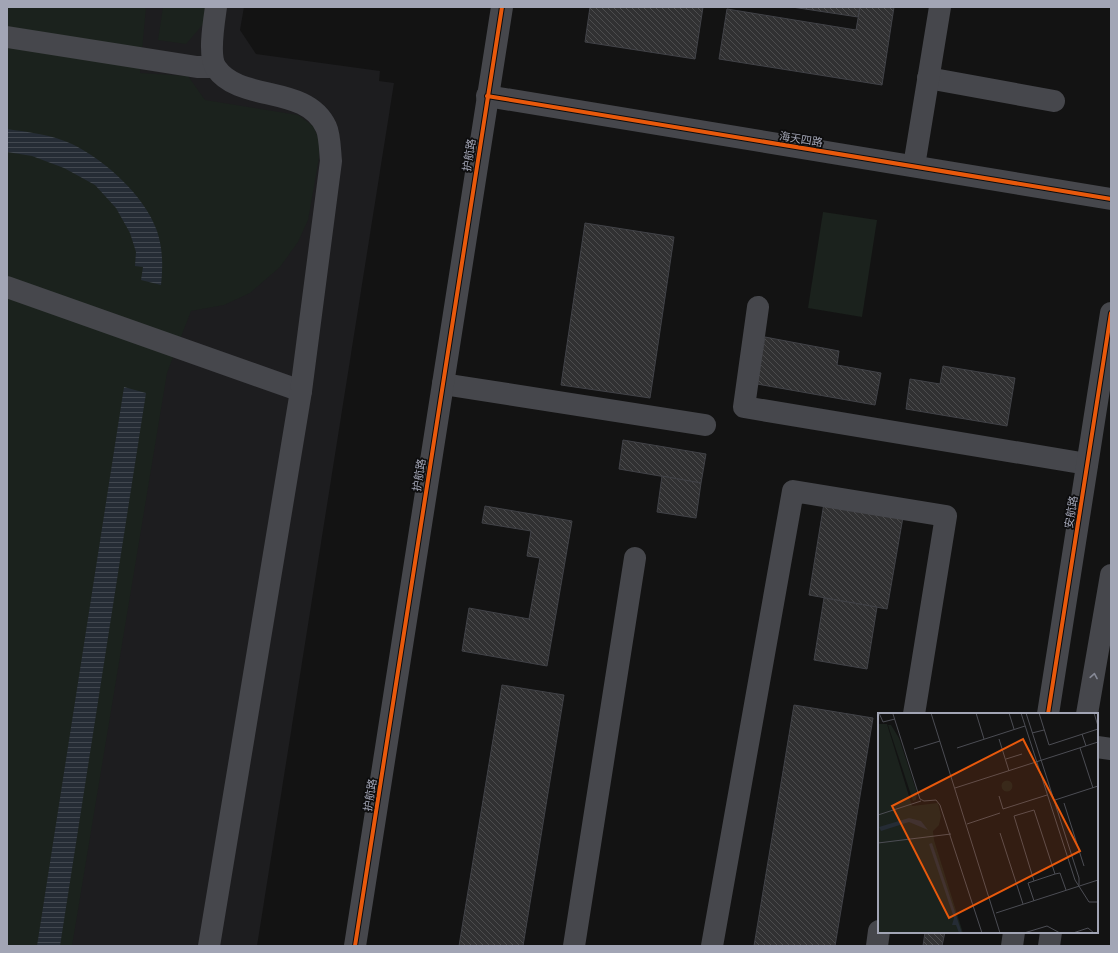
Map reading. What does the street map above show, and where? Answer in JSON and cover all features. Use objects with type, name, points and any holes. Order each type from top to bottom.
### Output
[{"type":"street","points":[[209,946],[301,391],[331,161],[327,128],[316,113],[298,102],[241,85],[224,75],[215,67],[212,50],[216,7]]},
{"type":"street","name":"护航路","points":[[355,946],[502,7]]},
{"type":"street","points":[[914,166],[940,7]]},
{"type":"street","points":[[7,37],[197,67],[215,67]]},
{"type":"street","points":[[928,78],[1054,101]]},
{"type":"street","name":"海天四路","points":[[488,96],[1111,199]]},
{"type":"street","points":[[7,287],[301,391]]},
{"type":"street","points":[[758,307],[744,407],[1087,464]]},
{"type":"street","name":"安航路","points":[[1048,713],[1111,313]]},
{"type":"street","points":[[443,384],[705,425]]},
{"type":"street","points":[[712,946],[793,491],[946,516],[914,713]]},
{"type":"street","points":[[574,946],[635,558]]},
{"type":"street","points":[[1087,713],[1111,575]]},
{"type":"street","points":[[1098,747],[1111,750]]},
{"type":"street","points":[[876,946],[879,933]]},
{"type":"street","points":[[1012,946],[1014,933]]},
{"type":"street","points":[[1049,946],[1051,933]]},
{"type":"shaded area","points":[[7,7],[244,7],[240,30],[256,54],[380,71],[379,81],[394,83],[257,946],[7,946]]},
{"type":"shaded area","points":[[7,7],[146,7],[140,73],[188,76],[205,100],[298,115],[313,126],[319,139],[319,158],[308,220],[298,242],[280,267],[250,293],[224,305],[191,311],[167,373],[72,946],[7,946]]},
{"type":"shaded area","points":[[163,7],[210,7],[205,22],[186,44],[158,40]]},
{"type":"shaded area","points":[[7,129],[49,136],[72,144],[98,159],[134,192],[151,218],[157,231],[162,258],[161,285],[141,280],[143,267],[135,266],[136,252],[130,233],[116,208],[95,185],[64,168],[32,156],[7,152]]},
{"type":"shaded area","points":[[823,212],[877,220],[862,317],[808,308]]},
{"type":"shaded area","points":[[124,387],[146,393],[60,946],[37,946]]},
{"type":"building","points":[[590,7],[703,7],[695,59],[585,42]]},
{"type":"building","points":[[792,7],[860,7],[858,17]]},
{"type":"building","points":[[860,7],[894,7],[882,85],[719,59],[727,9],[856,30]]},
{"type":"building","points":[[585,223],[674,237],[650,398],[561,385]]},
{"type":"building","points":[[765,337],[839,351],[837,365],[881,373],[875,405],[757,384]]},
{"type":"building","points":[[943,366],[1015,378],[1007,426],[906,409],[910,379],[940,384]]},
{"type":"building","points":[[623,440],[706,454],[701,483],[619,469]]},
{"type":"building","points":[[662,476],[701,483],[696,518],[657,512]]},
{"type":"building","points":[[824,503],[903,517],[887,609],[809,595]]},
{"type":"building","points":[[485,506],[572,521],[547,666],[462,651],[469,608],[529,619],[540,558],[527,556],[531,531],[482,523]]},
{"type":"building","points":[[824,598],[877,607],[867,669],[814,660]]},
{"type":"building","points":[[502,685],[564,695],[523,946],[459,946]]},
{"type":"building","points":[[794,705],[873,718],[835,946],[754,946]]},
{"type":"building","points":[[925,933],[945,933],[942,946],[923,946]]},
{"type":"cycle path","points":[[355,946],[502,7]]},
{"type":"cycle path","points":[[487,96],[1111,199]]},
{"type":"cycle path","points":[[1048,713],[1111,313]]}]
